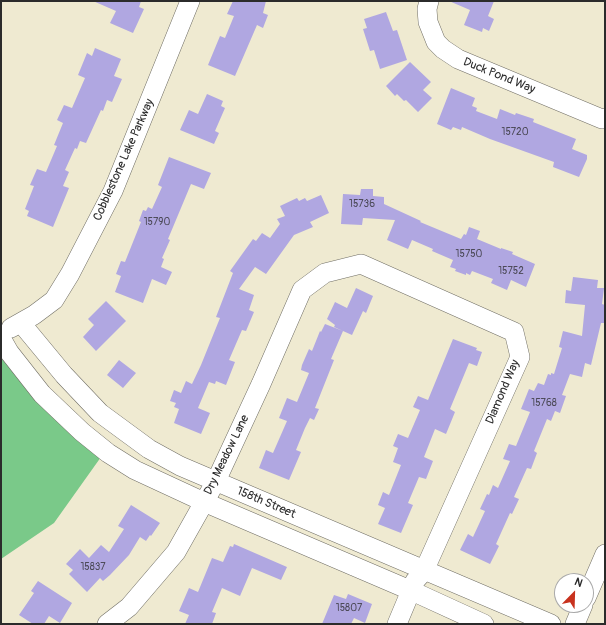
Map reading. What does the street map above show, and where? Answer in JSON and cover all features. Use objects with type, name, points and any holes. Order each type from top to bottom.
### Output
[{"type":"street","name":"Cobblestone Lake Parkway","points":[[1,334],[21,323],[54,300],[70,274],[113,191],[190,1]]},
{"type":"street","name":"Duck Pond Way","points":[[429,1],[427,9],[428,22],[436,42],[443,49],[458,59],[605,118]]},
{"type":"street","name":"Diamond Way","points":[[325,273],[361,264],[514,332],[520,357],[424,571]]},
{"type":"street","name":"Dry Meadow Lane","points":[[107,624],[128,607],[176,552],[216,482],[262,384],[302,290],[325,273]]},
{"type":"street","name":"158th Street","points":[[21,323],[64,375],[100,413],[149,450],[216,482],[347,536],[424,571],[551,624]]},
{"type":"street","name":"158th Street","points":[[1,338],[9,352],[42,394],[82,432],[108,453],[134,470],[204,502],[412,591],[484,624]]},
{"type":"street","points":[[594,579],[605,554]]},
{"type":"street","points":[[397,624],[416,581],[424,571]]},
{"type":"street","points":[[575,624],[580,613]]},
{"type":"green space","points":[[1,357],[47,411],[101,457],[54,523],[1,559]]},
{"type":"building","points":[[93,1],[141,1],[139,7],[144,9],[133,33],[110,23],[116,11]]},
{"type":"building","points":[[233,1],[266,1],[263,13],[268,15],[263,28],[257,25],[235,76],[208,65],[220,36],[225,38],[234,16],[227,14]]},
{"type":"building","points":[[449,1],[494,1],[488,16],[494,19],[489,31],[483,28],[482,32],[464,25],[470,10]]},
{"type":"building","points":[[386,12],[393,31],[397,30],[407,60],[380,69],[374,50],[370,51],[363,29],[367,28],[364,19]]},
{"type":"building","points":[[95,48],[121,59],[114,76],[122,79],[112,102],[107,100],[103,111],[101,110],[86,143],[80,141],[77,149],[75,148],[65,170],[69,172],[63,186],[69,188],[53,227],[27,216],[29,211],[25,209],[34,186],[30,185],[37,169],[46,172],[57,146],[54,145],[63,123],[57,120],[64,105],[72,108],[85,78],[78,75],[87,53],[92,56]]},
{"type":"building","points":[[410,62],[431,82],[423,90],[432,98],[418,112],[406,100],[404,101],[397,94],[395,96],[386,86]]},
{"type":"building","points":[[451,88],[475,98],[472,106],[477,108],[476,111],[497,119],[500,109],[515,115],[516,113],[534,119],[533,122],[576,139],[572,149],[587,155],[587,159],[579,177],[553,167],[554,162],[490,139],[462,127],[461,130],[453,127],[451,130],[437,124]]},
{"type":"building","points":[[207,94],[223,101],[221,106],[225,108],[215,131],[219,133],[214,144],[180,130],[189,110],[198,114]]},
{"type":"building","points":[[169,157],[211,173],[204,189],[191,184],[168,239],[170,240],[162,258],[164,259],[161,267],[172,272],[166,285],[152,279],[143,303],[115,292],[121,276],[116,274],[121,261],[125,262],[141,222],[139,221],[143,210],[146,211],[148,207],[152,209],[162,187],[158,185]]},
{"type":"building","points":[[361,189],[373,189],[373,196],[384,197],[384,204],[421,221],[420,222],[461,239],[464,234],[466,235],[469,227],[480,231],[477,239],[501,249],[513,252],[512,254],[535,264],[526,287],[511,280],[507,290],[491,283],[493,279],[472,271],[470,275],[466,273],[466,275],[455,271],[456,269],[450,267],[453,260],[412,240],[408,249],[387,240],[395,220],[363,218],[362,225],[341,224],[343,194],[360,195]]},
{"type":"building","points":[[321,195],[329,213],[310,222],[313,227],[294,235],[266,274],[255,267],[239,289],[254,295],[249,310],[254,312],[246,331],[242,330],[229,360],[235,362],[226,385],[216,381],[215,384],[209,382],[198,408],[210,413],[201,434],[174,423],[179,409],[174,407],[176,403],[170,401],[174,390],[181,393],[186,381],[192,384],[201,365],[220,318],[216,317],[233,273],[230,271],[253,239],[256,241],[262,233],[270,238],[280,224],[277,219],[285,216],[280,206],[297,198],[299,201],[305,198],[307,201]]},
{"type":"building","points":[[573,277],[598,280],[597,288],[604,288],[602,304],[605,305],[605,323],[601,323],[591,365],[585,363],[582,377],[570,374],[562,395],[566,396],[560,413],[555,411],[551,421],[547,419],[534,451],[537,453],[531,469],[527,468],[514,497],[519,499],[512,514],[510,513],[496,544],[499,546],[490,564],[460,550],[468,534],[473,537],[485,511],[480,509],[487,494],[489,495],[493,485],[498,488],[510,461],[503,459],[509,444],[516,446],[530,412],[521,409],[529,389],[534,391],[538,383],[544,385],[548,374],[554,374],[562,348],[559,347],[563,331],[582,336],[585,305],[565,303],[566,290],[571,291]]},
{"type":"building","points":[[356,288],[373,296],[366,313],[363,311],[352,335],[334,327],[335,325],[327,319],[335,302],[347,308]]},
{"type":"building","points":[[106,301],[126,321],[96,351],[83,337],[94,325],[88,319]]},
{"type":"building","points":[[325,324],[343,331],[331,359],[334,360],[315,408],[319,409],[314,420],[310,418],[305,428],[296,450],[301,452],[289,480],[259,468],[266,450],[273,453],[287,421],[279,418],[287,398],[297,402],[309,373],[301,370],[302,365],[309,349],[312,351],[320,331],[321,332]]},
{"type":"building","points":[[453,339],[477,348],[476,350],[482,352],[477,366],[469,363],[450,409],[455,412],[446,434],[435,429],[424,457],[433,461],[426,479],[419,477],[408,503],[413,505],[401,533],[378,524],[385,508],[378,505],[383,492],[389,495],[401,465],[393,462],[398,448],[393,446],[398,434],[408,438],[420,410],[413,407],[418,396],[428,400]]},
{"type":"building","points":[[119,360],[136,373],[123,388],[107,375]]},
{"type":"building","points":[[131,505],[160,523],[146,541],[140,537],[129,555],[110,575],[103,581],[100,578],[87,592],[69,574],[73,570],[66,564],[80,549],[89,558],[101,545],[109,552],[124,529],[118,526]]},
{"type":"building","points":[[234,544],[287,567],[281,580],[252,568],[240,596],[222,588],[212,612],[216,613],[212,624],[185,624],[189,615],[179,611],[189,588],[198,592],[212,558],[223,562],[230,546],[233,547]]},
{"type":"building","points":[[38,581],[72,603],[60,623],[49,616],[44,624],[33,624],[19,615],[34,593],[31,591]]},
{"type":"building","points":[[348,594],[372,604],[365,623],[354,618],[351,624],[322,624],[334,595],[346,599]]}]
